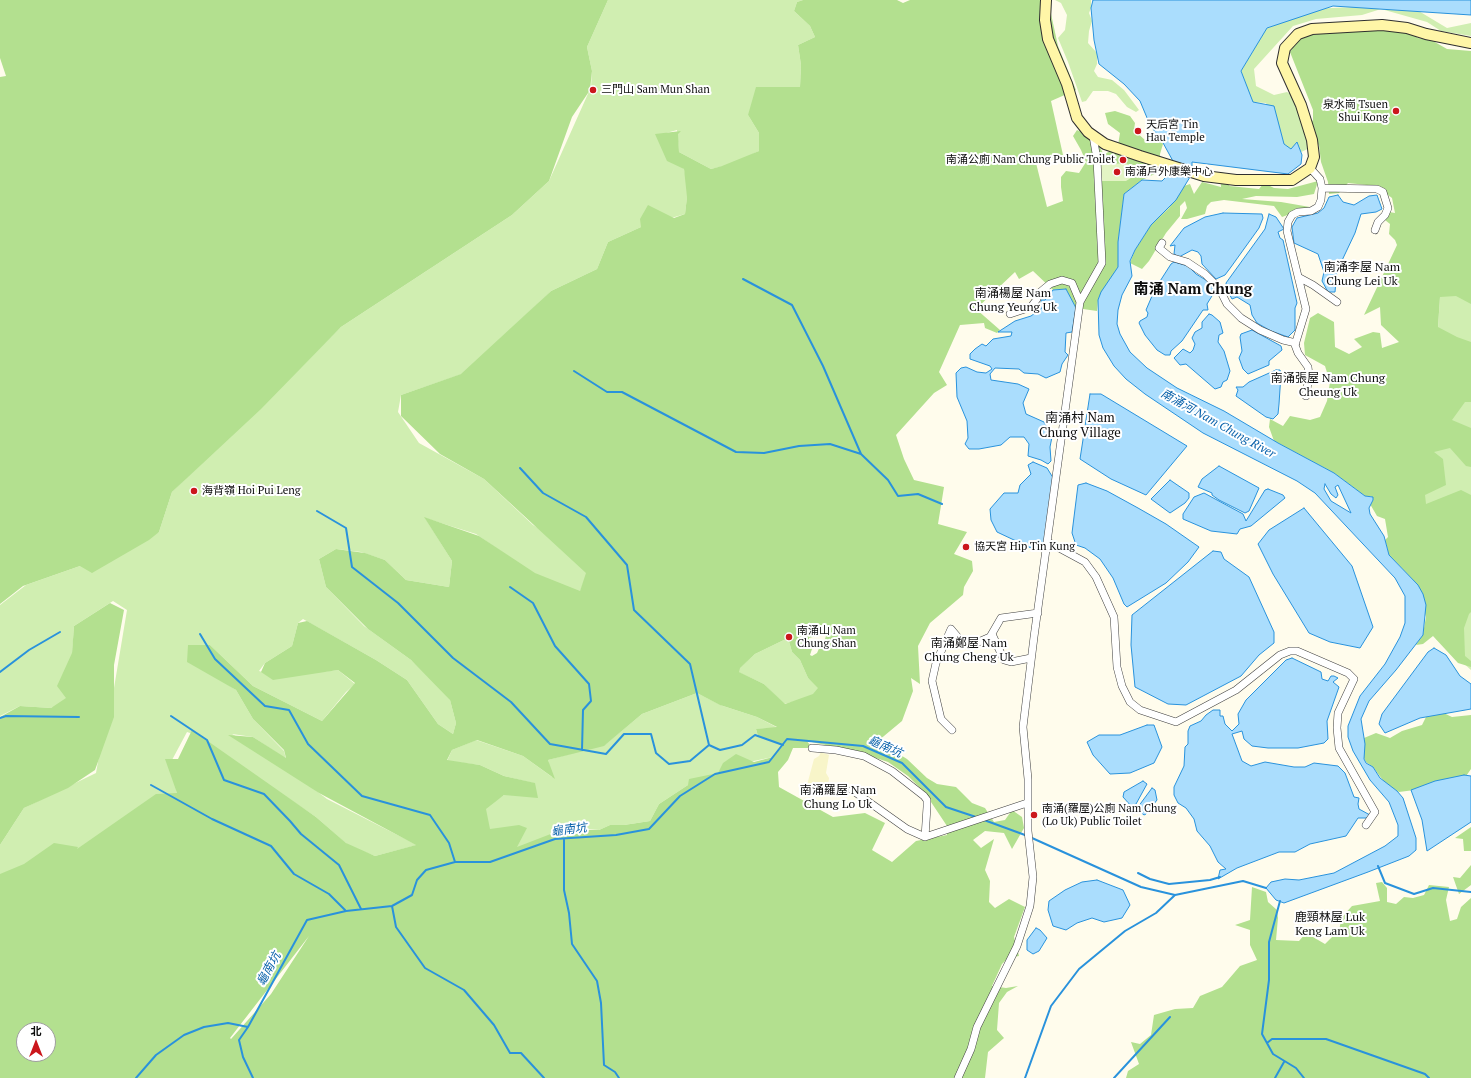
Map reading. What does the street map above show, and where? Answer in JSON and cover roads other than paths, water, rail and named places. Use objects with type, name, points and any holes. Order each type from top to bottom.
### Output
[{"type":"street","points":[[1046,0],[1045,20],[1048,39],[1067,84],[1077,118],[1093,136],[1104,144],[1165,164],[1204,176],[1236,180],[1292,180],[1310,168],[1314,152],[1311,134],[1301,105],[1282,63],[1283,51],[1295,36],[1312,29],[1382,25],[1406,28],[1471,43]]},
{"type":"street","points":[[958,1078],[971,1049],[977,1027],[1012,958],[1026,923],[1033,877],[1028,831],[1028,779],[1023,727],[1031,658],[1080,302],[1102,264],[1097,159],[1093,136]]},
{"type":"street","points":[[1306,396],[1310,375],[1308,367],[1298,353],[1296,343],[1306,309],[1300,278],[1287,231],[1288,222],[1292,216],[1298,212],[1311,211],[1318,207],[1321,200],[1322,188],[1320,179],[1310,168]]},
{"type":"street","points":[[1322,188],[1377,189],[1383,192],[1388,208],[1385,215],[1378,222],[1375,230]]},
{"type":"street","points":[[1162,243],[1160,248],[1170,257],[1187,262],[1205,274],[1219,288],[1228,304],[1241,318],[1260,330],[1283,340],[1296,343]]},
{"type":"street","points":[[1300,278],[1313,285],[1337,302]]},
{"type":"street","points":[[1010,314],[1030,306],[1037,299],[1040,293],[1050,284],[1062,280],[1072,283],[1080,302]]},
{"type":"street","points":[[1048,542],[1085,562],[1096,577],[1114,617],[1117,667],[1122,686],[1130,702],[1140,710],[1176,722],[1236,690],[1280,655],[1290,651],[1297,651],[1348,672],[1354,679],[1338,713],[1337,728],[1339,748],[1375,812],[1366,825]]},
{"type":"street","points":[[952,730],[941,719],[932,681],[936,663],[951,629],[962,642],[974,644],[990,636],[1001,618],[1038,613]]},
{"type":"street","points":[[992,634],[1004,660],[1011,662],[1031,658]]},
{"type":"street","points":[[812,748],[836,750],[864,756],[892,771],[927,800],[925,837]]},
{"type":"street","points":[[852,790],[907,829],[925,837],[1027,803]]},
{"type":"water","name":"南涌河 Nam Chung River","points":[[1093,0],[1471,0],[1471,15],[1333,6],[1267,28],[1241,71],[1253,102],[1274,106],[1284,144],[1291,149],[1297,142],[1302,155],[1301,164],[1288,174],[1192,162],[1190,177],[1176,200],[1151,225],[1135,250],[1130,261],[1132,276],[1122,295],[1118,310],[1117,324],[1120,334],[1130,352],[1147,368],[1177,388],[1224,411],[1278,443],[1334,473],[1365,496],[1373,497],[1369,508],[1370,514],[1384,536],[1389,555],[1418,585],[1423,594],[1426,605],[1423,635],[1396,670],[1369,701],[1361,719],[1365,744],[1364,759],[1366,763],[1373,767],[1380,778],[1397,791],[1403,798],[1416,838],[1416,850],[1409,856],[1284,903],[1276,900],[1266,888],[1271,882],[1285,879],[1299,880],[1334,873],[1385,846],[1398,836],[1398,825],[1389,802],[1370,780],[1353,751],[1348,737],[1348,726],[1360,696],[1385,664],[1400,637],[1405,623],[1405,596],[1395,578],[1315,493],[1297,481],[1203,433],[1145,394],[1126,379],[1114,366],[1103,348],[1099,335],[1098,300],[1101,292],[1118,267],[1118,242],[1124,194],[1142,180],[1162,181],[1173,170],[1174,163],[1162,141],[1150,125],[1140,101],[1124,84],[1099,64],[1094,40],[1091,8]],"holes":[[[1325,484],[1331,494],[1336,498],[1338,495],[1335,487],[1338,485],[1351,513],[1331,501],[1324,489]]]},
{"type":"water","points":[[1338,195],[1343,202],[1354,205],[1369,196],[1377,195],[1382,209],[1376,212],[1361,214],[1355,233],[1337,271],[1335,292],[1328,292],[1322,281],[1324,272],[1318,254],[1294,243],[1292,227],[1297,218],[1318,213],[1324,208],[1329,197]]},
{"type":"water","points":[[1223,213],[1262,214],[1263,218],[1259,228],[1225,275],[1216,279],[1202,264],[1201,256],[1198,252],[1192,250],[1179,257],[1174,254],[1175,245],[1170,246],[1184,228],[1205,217]]},
{"type":"water","points":[[1269,214],[1276,217],[1284,229],[1278,232],[1280,238],[1283,240],[1297,303],[1295,308],[1295,330],[1288,337],[1271,331],[1257,323],[1252,315],[1250,305],[1237,297],[1232,299],[1227,290],[1226,283],[1265,229]]},
{"type":"water","points":[[1174,262],[1188,266],[1196,274],[1209,282],[1215,291],[1207,304],[1208,310],[1203,310],[1182,341],[1171,351],[1170,355],[1165,355],[1157,350],[1145,335],[1139,323],[1147,317],[1148,313],[1146,310],[1155,289],[1171,264]]},
{"type":"water","points":[[1066,289],[1076,308],[1072,332],[1066,333],[1065,352],[1068,355],[1062,364],[1060,372],[1046,378],[1038,374],[1024,373],[1019,369],[995,368],[990,374],[991,380],[1018,384],[1029,389],[1023,403],[1026,414],[1044,422],[1052,437],[1050,447],[1051,461],[1048,464],[1028,456],[1029,444],[1024,437],[1010,437],[1001,445],[979,449],[969,449],[965,444],[968,438],[967,421],[957,397],[956,373],[961,368],[966,367],[977,372],[986,373],[992,369],[990,366],[970,359],[970,354],[982,344],[986,346],[993,339],[1011,336],[1012,332],[998,332],[1015,321],[1031,316],[1042,308],[1041,300],[1045,300],[1053,290]]},
{"type":"water","points":[[1209,314],[1220,322],[1223,333],[1219,335],[1218,342],[1224,351],[1230,371],[1227,380],[1223,382],[1221,387],[1215,389],[1186,364],[1180,365],[1174,358],[1183,349],[1190,353],[1193,350],[1195,344],[1192,338],[1195,332],[1202,328],[1202,322]]},
{"type":"water","points":[[1252,330],[1281,346],[1282,350],[1269,361],[1269,365],[1248,374],[1243,369],[1239,358],[1242,351],[1240,337],[1241,334]]},
{"type":"water","points":[[1276,370],[1280,370],[1281,374],[1278,414],[1273,419],[1266,417],[1236,396],[1238,390],[1236,387],[1243,387],[1249,382]]},
{"type":"water","points":[[1090,394],[1101,394],[1187,446],[1146,495],[1111,479],[1080,459]]},
{"type":"water","points":[[1033,462],[1047,468],[1055,481],[1045,539],[1042,548],[1031,548],[997,532],[991,520],[990,509],[1004,493],[1018,493],[1020,485],[1031,474],[1028,465]]},
{"type":"water","points":[[1219,466],[1259,488],[1249,511],[1245,513],[1219,500],[1212,495],[1212,493],[1198,487],[1202,479]]},
{"type":"water","points":[[1170,480],[1189,493],[1189,498],[1185,503],[1170,513],[1151,499]]},
{"type":"water","points":[[1086,483],[1107,491],[1138,508],[1166,524],[1199,547],[1188,562],[1166,583],[1127,607],[1124,604],[1113,578],[1100,559],[1085,548],[1076,545],[1072,533],[1078,485]]},
{"type":"water","points":[[1268,489],[1283,495],[1285,498],[1251,526],[1240,529],[1237,534],[1211,531],[1183,519],[1183,514],[1194,497],[1204,493],[1243,514],[1246,521],[1265,490]]},
{"type":"water","points":[[1304,508],[1352,566],[1373,627],[1360,648],[1330,642],[1309,633],[1273,574],[1258,544],[1269,530]]},
{"type":"water","points":[[1213,551],[1221,552],[1224,559],[1249,577],[1274,632],[1274,643],[1259,655],[1241,676],[1186,705],[1168,704],[1135,687],[1131,645],[1132,615]]},
{"type":"water","points":[[1434,648],[1446,655],[1460,676],[1471,684],[1471,709],[1420,718],[1385,733],[1379,724],[1382,714],[1428,652]]},
{"type":"water","points":[[1292,658],[1321,672],[1322,679],[1328,681],[1331,676],[1338,678],[1333,682],[1339,687],[1327,721],[1328,739],[1324,743],[1298,748],[1268,748],[1252,746],[1244,739],[1242,731],[1232,734],[1242,761],[1251,766],[1265,762],[1294,767],[1305,767],[1314,763],[1338,766],[1345,773],[1354,797],[1359,798],[1359,809],[1370,815],[1368,818],[1358,818],[1346,836],[1310,844],[1295,852],[1279,852],[1237,868],[1218,879],[1220,870],[1226,869],[1218,862],[1210,846],[1197,831],[1194,819],[1186,808],[1178,803],[1174,795],[1174,787],[1184,766],[1185,747],[1188,744],[1188,731],[1190,726],[1201,721],[1213,710],[1220,710],[1220,716],[1223,716],[1225,724],[1232,731],[1239,724],[1238,714],[1246,700],[1286,660]]},
{"type":"water","points":[[1147,725],[1154,725],[1162,747],[1154,763],[1130,773],[1110,774],[1093,755],[1087,742],[1099,735],[1120,735]]},
{"type":"water","points":[[1464,775],[1471,776],[1471,822],[1427,851],[1422,820],[1411,790],[1435,781]]},
{"type":"water","points":[[1143,781],[1147,784],[1136,804],[1132,807],[1123,797],[1124,792]]},
{"type":"water","points":[[1152,788],[1155,790],[1157,800],[1144,815],[1138,810],[1138,807]]},
{"type":"water","points":[[1097,880],[1123,890],[1130,905],[1122,918],[1104,922],[1092,918],[1077,923],[1066,930],[1053,926],[1048,910],[1049,901],[1065,890],[1082,882]]},
{"type":"water","points":[[1036,928],[1040,930],[1047,938],[1039,951],[1033,954],[1027,950],[1027,940]]},
{"type":"waterway","points":[[743,279],[792,305],[823,366],[861,454],[888,480],[898,496],[918,494],[942,504]]},
{"type":"waterway","points":[[574,371],[607,392],[622,392],[736,452],[764,453],[799,446],[830,444],[861,454]]},
{"type":"waterway","points":[[520,468],[543,493],[586,517],[627,565],[634,610],[690,664],[709,745]]},
{"type":"waterway","points":[[317,511],[346,528],[352,567],[398,603],[453,658],[511,702],[550,744],[606,754],[624,734],[651,734],[656,753],[669,764],[690,761],[709,745],[720,750],[742,745],[755,735],[783,745]]},
{"type":"waterway","points":[[510,587],[533,603],[555,646],[589,684],[591,701],[583,710],[582,750]]},
{"type":"waterway","points":[[0,672],[29,650],[60,632]]},
{"type":"waterway","points":[[200,634],[215,659],[265,706],[289,710],[308,744],[362,796],[430,815],[449,843],[455,862]]},
{"type":"waterway","points":[[0,718],[6,716],[79,717]]},
{"type":"waterway","points":[[171,716],[207,740],[224,780],[264,794],[301,834],[339,865],[361,909]]},
{"type":"waterway","name":"龜南坑","points":[[136,1078],[156,1055],[184,1035],[204,1027],[228,1023],[248,1027],[307,920],[346,911],[392,906],[412,895],[417,880],[426,870],[455,862],[490,862],[555,839],[616,835],[649,829],[680,796],[715,774],[769,762],[787,739],[863,746],[902,763],[946,807],[976,817]]},
{"type":"waterway","points":[[151,785],[212,819],[271,846],[294,874],[329,894],[345,910]]},
{"type":"waterway","name":"龜南坑","points":[[984,820],[1025,835]]},
{"type":"waterway","name":"龜南坑","points":[[1032,838],[1141,887],[1175,895]]},
{"type":"waterway","points":[[564,839],[564,890],[569,913],[572,944],[597,981],[601,1003],[604,1065],[615,1072],[619,1078]]},
{"type":"waterway","points":[[1378,866],[1385,883],[1414,894],[1433,888],[1471,892]]},
{"type":"waterway","points":[[1138,873],[1150,879],[1169,884],[1210,880],[1220,877]]},
{"type":"waterway","points":[[1025,1078],[1051,1006],[1079,969],[1125,931],[1156,913],[1175,895],[1243,881],[1266,888]]},
{"type":"waterway","points":[[1280,901],[1269,942],[1269,980],[1262,1034],[1273,1054],[1296,1068],[1304,1078]]},
{"type":"waterway","points":[[392,906],[396,927],[425,968],[464,990],[494,1025],[510,1053],[521,1053],[544,1078]]},
{"type":"waterway","points":[[1114,1078],[1170,1017]]},
{"type":"waterway","points":[[248,1027],[239,1040],[243,1057],[253,1078]]},
{"type":"waterway","points":[[1267,1043],[1272,1039],[1326,1039],[1425,1074],[1429,1078]]},
{"type":"waterway","points":[[1275,1078],[1284,1062]]},
{"type":"place","name":"三門山 Sam Mun Shan","points":[[593,90]]},
{"type":"place","name":"泉水崗 Tsuen Shui Kong","points":[[1396,111]]},
{"type":"place","name":"天后宮 Tin Hau Temple","points":[[1138,131]]},
{"type":"place","name":"南涌公廁 Nam Chung Public Toilet","points":[[1123,160]]},
{"type":"place","name":"南涌戶外康樂中心","points":[[1117,172]]},
{"type":"place","name":"海背嶺 Hoi Pui Leng","points":[[194,491]]},
{"type":"place","name":"協天宮 Hip Tin Kung","points":[[966,547]]},
{"type":"place","name":"南涌山 Nam Chung Shan","points":[[789,637]]},
{"type":"place","name":"南涌(羅屋)公廁 Nam Chung (Lo Uk) Public Toilet","points":[[1034,815]]},
{"type":"district","name":"南涌李屋 Nam Chung Lei Uk","points":[[1362,275]]},
{"type":"district","name":"南涌 Nam Chung","points":[[1193,290]]},
{"type":"district","name":"南涌楊屋 Nam Chung Yeung Uk","points":[[1013,301]]},
{"type":"district","name":"南涌張屋 Nam Chung Cheung Uk","points":[[1328,386]]},
{"type":"district","name":"南涌村 Nam Chung Village","points":[[1080,426]]},
{"type":"district","name":"南涌鄭屋 Nam Chung Cheng Uk","points":[[969,651]]},
{"type":"district","name":"南涌羅屋 Nam Chung Lo Uk","points":[[838,798]]},
{"type":"district","name":"鹿頸林屋 Luk Keng Lam Uk","points":[[1330,925]]}]
